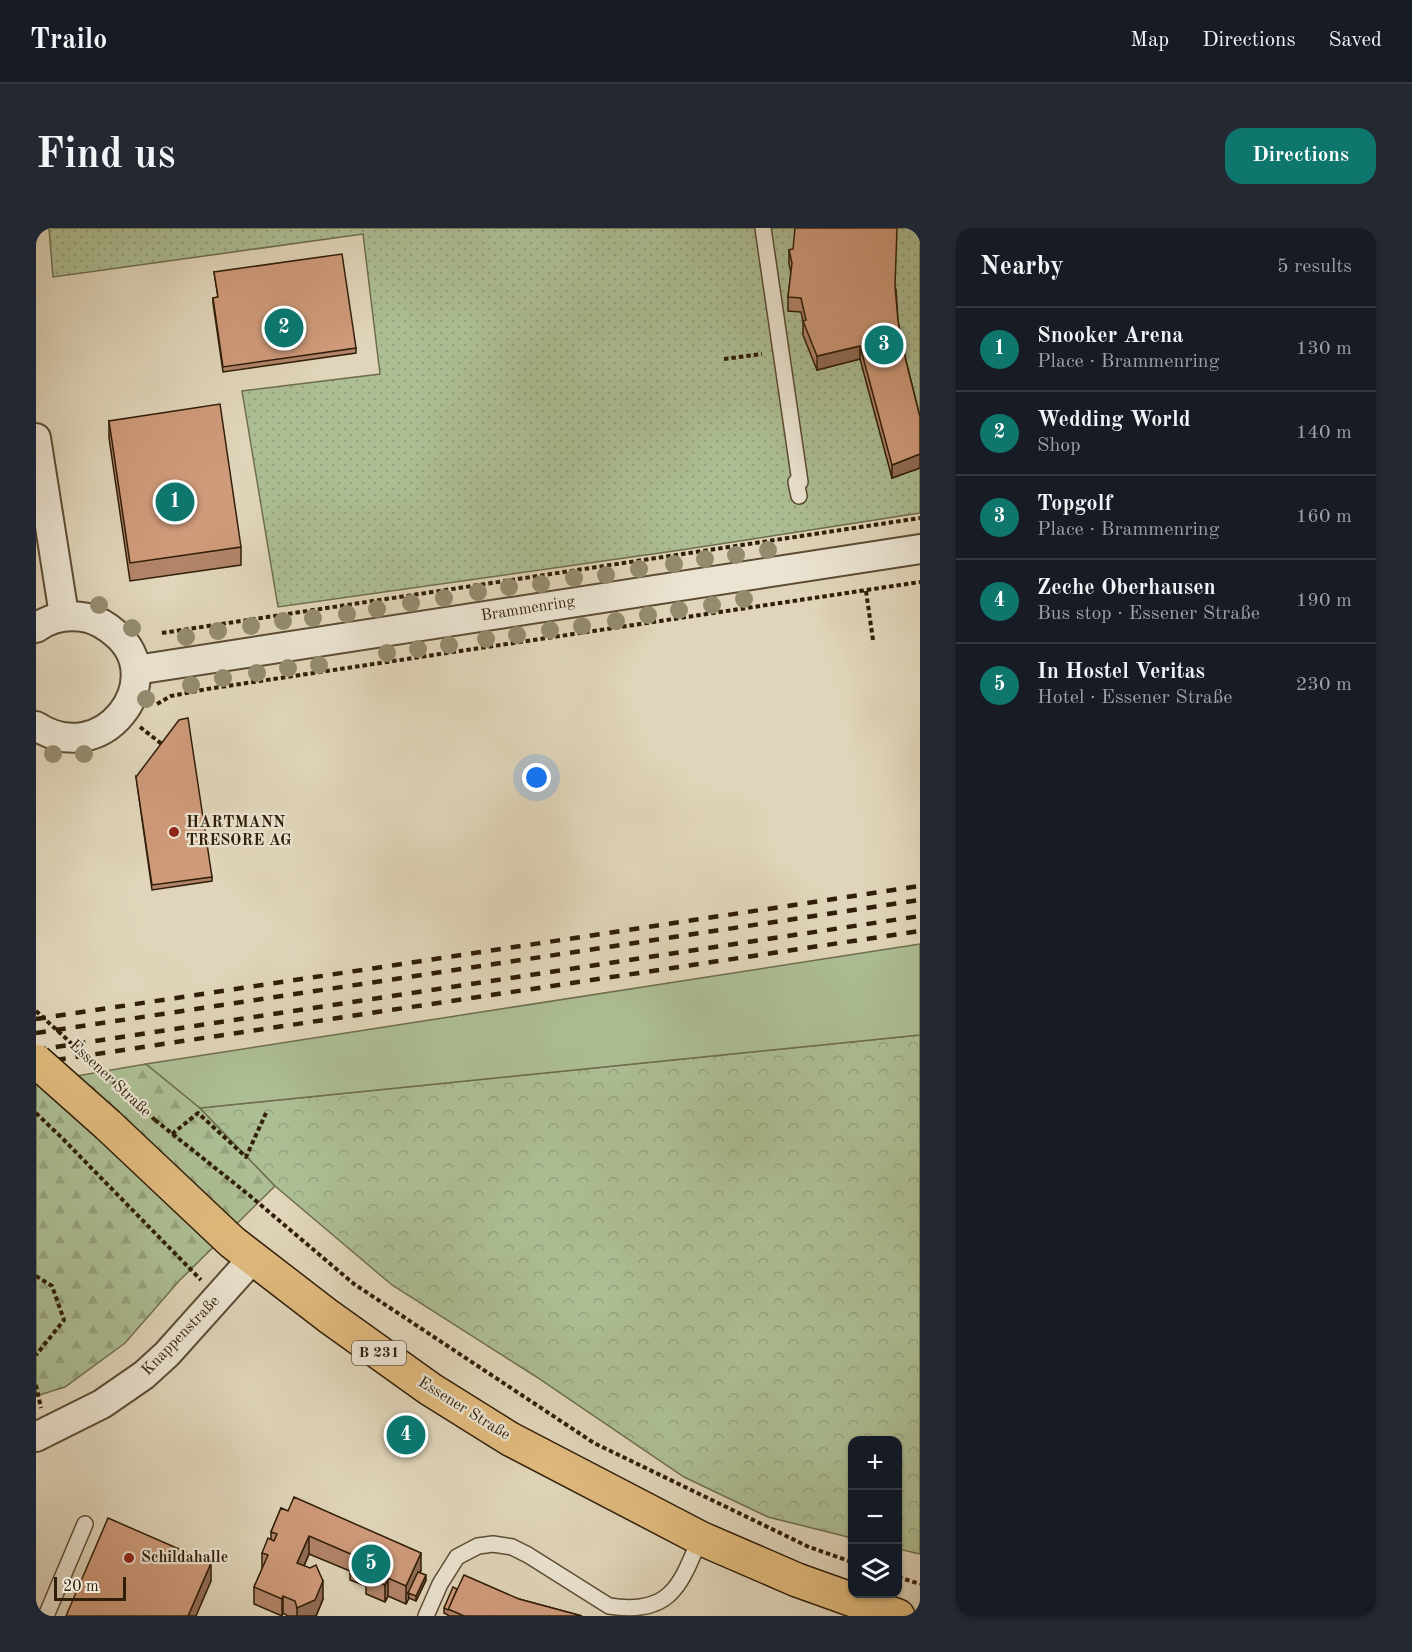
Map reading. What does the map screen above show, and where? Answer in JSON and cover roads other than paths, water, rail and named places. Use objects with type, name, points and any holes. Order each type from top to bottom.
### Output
[{"type":"main road","name":"Essener Straße","points":[[36,1060],[232,1242],[328,1316],[430,1389],[510,1438],[700,1539],[797,1580],[898,1616]]},
{"type":"street","points":[[36,438],[64,615]]},
{"type":"street","name":"Brammenring","points":[[136,670],[920,549]]},
{"type":"street","points":[[36,628],[64,615],[94,620],[108,628],[128,646],[136,670],[135,688],[130,700],[115,722],[101,731],[83,739],[73,739],[53,735],[36,726]]},
{"type":"street","name":"Knappenstraße","points":[[36,1437],[102,1404],[144,1376],[219,1298],[253,1258]]},
{"type":"lane","points":[[763,228],[800,482],[796,482],[799,496]]},
{"type":"lane","points":[[46,1616],[84,1524]]},
{"type":"lane","points":[[426,1616],[440,1584],[457,1557],[478,1546],[493,1544],[512,1547],[528,1555],[609,1606],[623,1612],[644,1615],[664,1607],[678,1590],[700,1539]]},
{"type":"railway","points":[[36,1019],[920,886]]},
{"type":"railway","points":[[36,1033],[920,900]]},
{"type":"railway","points":[[36,1050],[920,916]]},
{"type":"railway","points":[[36,1063],[920,931]]},
{"type":"place","name":"Wedding World","points":[[284,328]]},
{"type":"place","name":"Topgolf","points":[[884,345]]},
{"type":"place","name":"Snooker Arena","points":[[175,502]]},
{"type":"place","name":"HARTMANN TRESORE AG","points":[[174,832]]},
{"type":"place","name":"Zeche Oberhausen","points":[[406,1435]]},
{"type":"place","name":"Schildahalle","points":[[129,1558]]},
{"type":"place","name":"In Hostel Veritas","points":[[371,1564]]}]
